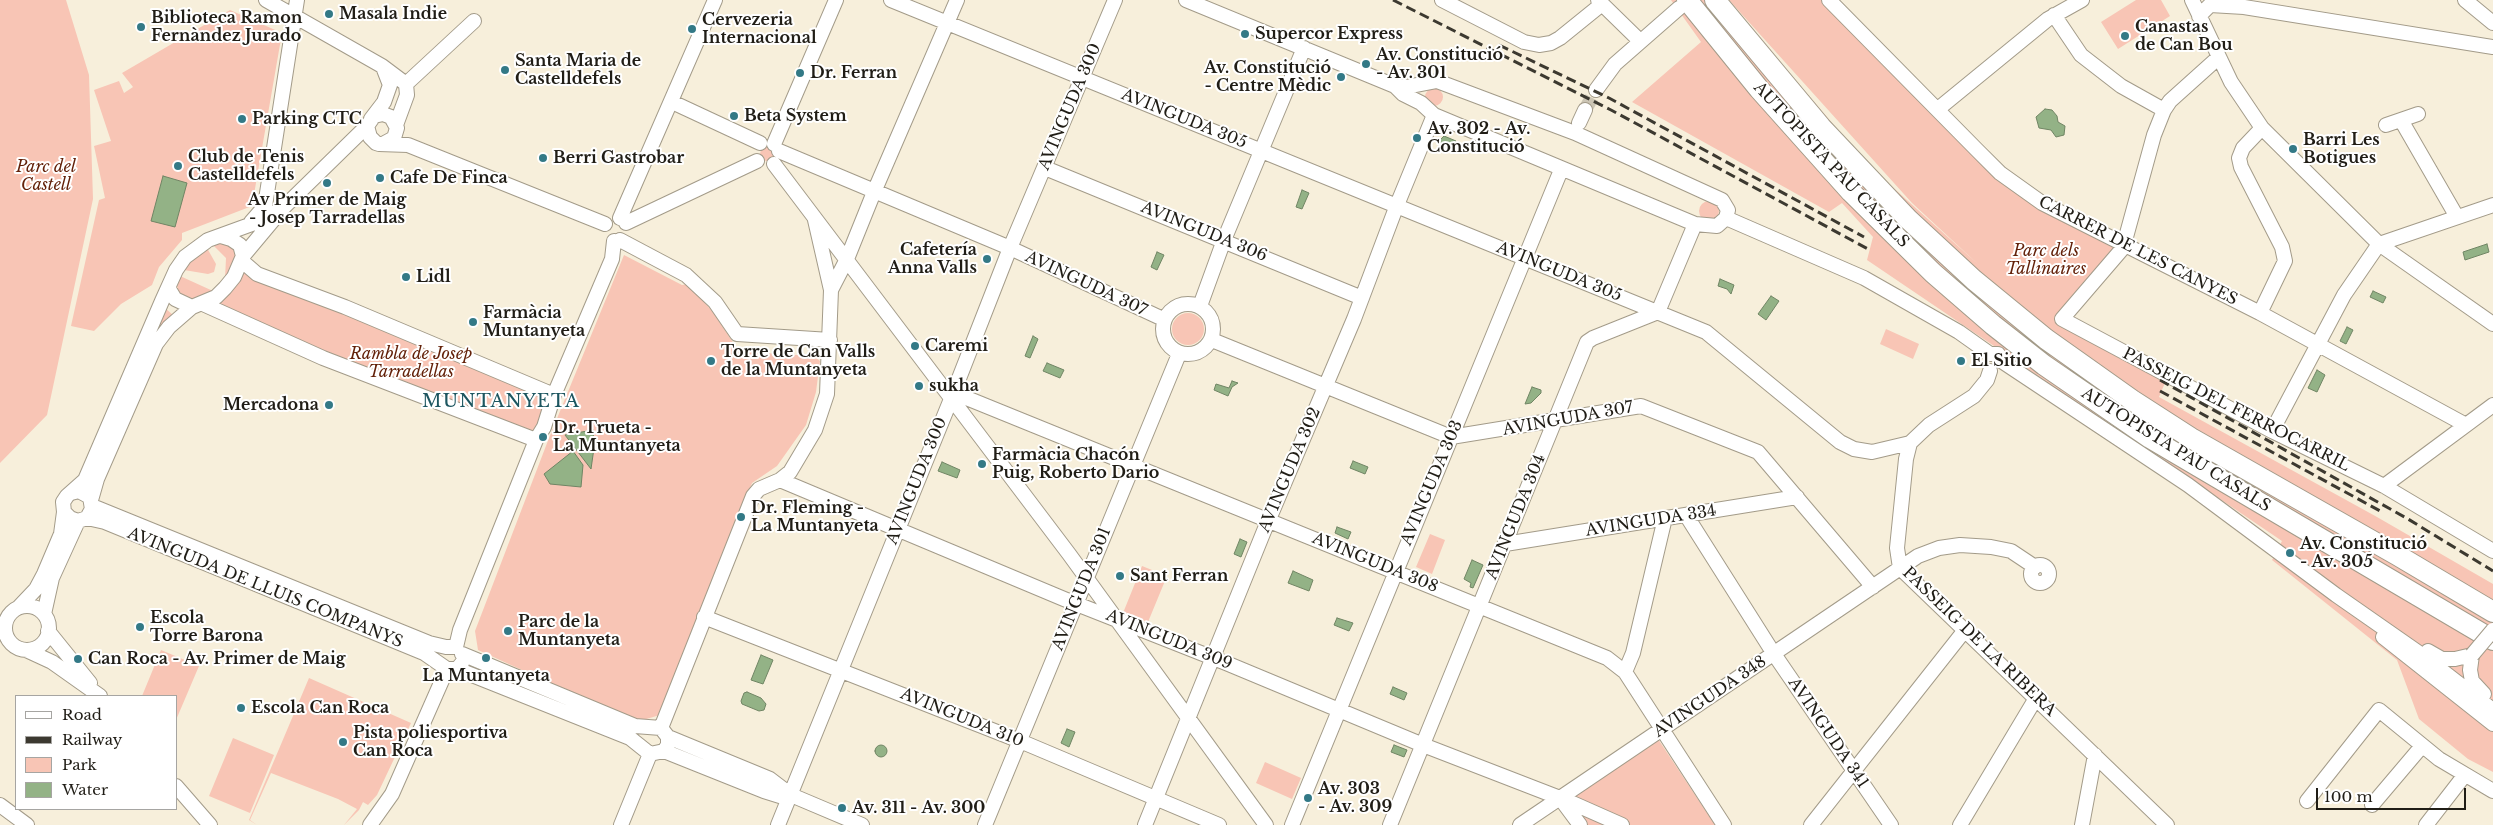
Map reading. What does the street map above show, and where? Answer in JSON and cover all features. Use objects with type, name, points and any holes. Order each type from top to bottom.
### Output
[{"type":"highway","name":"AUTOPISTA PAU CASALS","points":[[1715,0],[1821,127],[1901,212],[1974,280],[2040,334],[2132,400],[2191,438],[2405,559],[2493,612]]},
{"type":"highway","name":"AUTOPISTA PAU CASALS","points":[[1683,4],[1850,192],[1933,273],[1993,325],[2044,365],[2150,438],[2493,640]]},
{"type":"street","points":[[266,0],[382,66],[406,84],[407,95],[391,141],[347,144]]},
{"type":"street","points":[[242,228],[258,216],[265,206],[297,0]]},
{"type":"street","points":[[448,667],[462,663],[455,649],[460,630],[536,440],[544,427],[554,395],[612,259],[617,240],[626,234],[623,220],[715,0]]},
{"type":"street","points":[[760,143],[755,154],[757,161],[766,166],[776,153],[836,0]]},
{"type":"street","name":"AVINGUDA 305","points":[[891,0],[1706,332],[1840,442],[1854,449],[1872,452],[1910,443],[1929,426],[1974,396],[1987,380],[1990,371]]},
{"type":"street","points":[[831,290],[847,259],[957,0]]},
{"type":"street","name":"AVINGUDA 300","points":[[778,825],[951,399],[1010,248],[1115,0]]},
{"type":"street","points":[[1186,0],[1395,86],[1406,87],[1437,80],[1563,128],[1722,200],[1728,210],[1726,218],[1717,226],[1695,224],[1561,170],[1434,115],[1421,103],[1403,94],[1395,86]]},
{"type":"street","points":[[1442,0],[1524,42],[1539,45],[1560,38],[1600,2],[1640,41]]},
{"type":"street","name":"CARRER DE LES CANYES","points":[[1829,0],[2000,173],[2042,204],[2260,313],[2466,425]]},
{"type":"street","points":[[1938,109],[2054,15],[2082,0]]},
{"type":"street","points":[[2193,0],[2210,5],[2263,10],[2493,47]]},
{"type":"street","points":[[2193,0],[2231,82],[2262,128],[2378,244],[2493,324]]},
{"type":"street","points":[[2465,0],[2493,23]]},
{"type":"street","points":[[1596,90],[1615,64],[1683,4]]},
{"type":"street","points":[[2199,16],[2210,5]]},
{"type":"street","points":[[2054,15],[2081,56],[2121,86],[2164,110]]},
{"type":"street","points":[[406,84],[474,21]]},
{"type":"street","points":[[1200,306],[1224,240],[1304,48]]},
{"type":"street","points":[[2124,245],[2154,135],[2164,110],[2170,101],[2219,58]]},
{"type":"street","points":[[44,614],[52,578],[87,511],[97,479],[156,344],[169,327],[225,288],[234,278],[242,258],[284,207],[369,123],[384,102],[390,85],[382,66]]},
{"type":"street","points":[[1421,103],[1418,92],[1422,83]]},
{"type":"street","points":[[672,102],[760,143],[769,142],[815,217],[1086,577],[1266,825]]},
{"type":"street","points":[[369,123],[383,114],[391,117],[396,130],[408,145]]},
{"type":"street","points":[[2386,124],[2418,114]]},
{"type":"street","name":"AVINGUDA 302","points":[[1145,825],[1362,298],[1434,115]]},
{"type":"street","points":[[1563,128],[1582,116],[1585,137]]},
{"type":"street","points":[[2401,120],[2457,216]]},
{"type":"street","points":[[369,123],[368,134],[378,142],[408,145],[606,224]]},
{"type":"street","points":[[2260,313],[2285,262],[2282,247],[2241,167],[2239,158],[2243,148],[2262,128]]},
{"type":"street","name":"AVINGUDA 307","points":[[776,153],[1010,248],[1163,319]]},
{"type":"street","points":[[757,161],[623,220],[610,218],[606,224],[606,235],[686,275],[715,302],[737,334],[830,340]]},
{"type":"street","name":"AVINGUDA 306","points":[[1045,168],[1362,298]]},
{"type":"street","name":"AVINGUDA 303","points":[[1292,825],[1340,710],[1394,572],[1561,170]]},
{"type":"street","points":[[2272,431],[2344,295],[2378,244],[2493,205]]},
{"type":"street","points":[[99,695],[52,662],[5,640],[5,627],[9,611],[36,589],[44,574],[61,534],[64,502],[85,480],[176,270],[185,257],[198,246],[263,220],[284,207]]},
{"type":"street","points":[[660,731],[753,496],[766,484],[780,480],[790,472],[815,430],[826,394],[831,290],[815,217]]},
{"type":"street","points":[[1726,218],[1864,278],[1959,332],[1990,354],[1998,354],[2003,362],[2188,486],[2360,613],[2388,630],[2442,659],[2455,659],[2472,655]]},
{"type":"street","points":[[1658,312],[1695,224]]},
{"type":"street","points":[[221,236],[231,238],[240,245],[242,258],[257,274],[344,307],[554,395]]},
{"type":"street","name":"PASSEIG DEL FERROCARRIL","points":[[2124,245],[2062,319],[2272,431],[2384,486],[2493,551]]},
{"type":"street","points":[[169,289],[175,299],[536,440]]},
{"type":"street","points":[[1184,304],[1200,306],[1212,319],[1214,331],[1212,340],[1202,350],[1179,354],[1168,343],[1162,332],[1163,319],[1171,309],[1184,304]]},
{"type":"street","name":"AVINGUDA 304","points":[[1390,825],[1587,342],[1658,312]]},
{"type":"street","points":[[1212,340],[1326,384],[1451,437]]},
{"type":"street","name":"AVINGUDA 301","points":[[985,825],[1132,464],[1179,354]]},
{"type":"street","points":[[1990,354],[1986,358],[1985,364],[1990,371],[1999,370],[2003,362]]},
{"type":"street","name":"AVINGUDA 308","points":[[951,399],[964,397],[1607,658],[1625,672],[1724,825]]},
{"type":"street","points":[[2384,486],[2493,405]]},
{"type":"street","name":"AVINGUDA 307","points":[[1451,437],[1641,406],[1758,452],[1873,588]]},
{"type":"street","name":"PASSEIG DE LA RIBERA","points":[[1910,443],[1906,459],[1897,548],[1900,568],[2167,825]]},
{"type":"street","name":"AVINGUDA 309","points":[[780,480],[1076,604],[1213,658],[1423,745],[1560,798],[1622,825]]},
{"type":"street","points":[[71,493],[82,492],[87,511]]},
{"type":"street","name":"AVINGUDA 334","points":[[1505,544],[1797,497]]},
{"type":"street","points":[[64,512],[70,518],[87,511]]},
{"type":"street","name":"AVINGUDA DE LLUIS COMPANYS","points":[[87,511],[429,643],[455,649],[634,726],[660,731],[770,779],[791,795]]},
{"type":"street","name":"AVINGUDA DE LLUIS COMPANYS","points":[[87,511],[105,522],[424,653],[448,667],[630,738],[652,751],[764,791],[780,796],[791,795]]},
{"type":"street","name":"AVINGUDA 341","points":[[1686,515],[1774,654],[1890,825]]},
{"type":"street","points":[[1625,672],[1633,653],[1665,518]]},
{"type":"street","name":"AVINGUDA 348","points":[[1520,825],[1918,556],[1939,548],[1960,544],[2011,551],[2026,558],[2035,567]]},
{"type":"street","points":[[9,611],[32,606],[44,614],[48,622],[48,631],[40,646],[26,650]]},
{"type":"street","points":[[2360,613],[2381,636],[2493,722]]},
{"type":"street","name":"AVINGUDA 310","points":[[704,617],[1020,741],[1155,800],[1219,825]]},
{"type":"street","points":[[1811,825],[1855,772],[1965,630]]},
{"type":"street","points":[[2388,630],[2493,710]]},
{"type":"street","points":[[2493,630],[2454,676],[2456,690],[2493,722]]},
{"type":"street","points":[[48,631],[99,695]]},
{"type":"street","points":[[448,667],[440,654],[455,649]]},
{"type":"street","points":[[2472,655],[2470,670],[2472,681],[2493,703]]},
{"type":"street","points":[[370,825],[392,794],[448,667]]},
{"type":"street","points":[[1960,825],[2036,698]]},
{"type":"street","points":[[2307,801],[2379,710],[2422,746],[2464,776],[2479,782],[2493,791]]},
{"type":"street","points":[[620,825],[652,751],[668,745],[660,731]]},
{"type":"street","points":[[652,751],[642,736],[660,731]]},
{"type":"street","points":[[2372,805],[2422,746]]},
{"type":"street","points":[[2082,825],[2095,756]]},
{"type":"street","points":[[2426,825],[2464,776]]},
{"type":"street","points":[[178,788],[210,825]]},
{"type":"street","points":[[791,795],[862,825]]},
{"type":"street","points":[[1560,798],[1580,825]]},
{"type":"street","points":[[0,805],[28,825]]},
{"type":"green space","name":"Parc del Castell","points":[[0,0],[66,0],[89,75],[93,199],[47,415],[0,463]]},
{"type":"green space","name":"Parc dels Tallinaires","points":[[1671,0],[1727,0],[1867,164],[1980,266],[1912,203],[1729,0],[1829,0],[2000,173],[2124,245],[2062,319],[2167,378],[2159,397],[2377,517],[2493,584],[2493,772],[2468,759],[2419,719],[2397,660],[2272,560],[2282,541],[1867,260],[1873,237],[1842,203],[1829,212],[1632,102],[1701,42]]},
{"type":"green space","name":"Canastas de Can Bou","points":[[2136,0],[2161,0],[2170,16],[2118,49],[2101,22]]},
{"type":"green space","name":"Club de Tenis Castelldefels","points":[[230,10],[282,33],[252,206],[182,233],[182,240],[159,267],[152,285],[121,304],[94,331],[71,326],[99,200],[105,198],[94,146],[111,141],[94,90],[119,81],[124,93],[133,87],[122,73]]},
{"type":"green space","points":[[1434,88],[1440,91],[1443,97],[1440,103],[1434,106],[1428,103],[1425,97],[1428,91]]},
{"type":"green space","points":[[767,147],[772,149],[774,154],[772,159],[767,161],[762,159],[760,154],[762,149]]},
{"type":"green space","points":[[1709,201],[1716,204],[1719,211],[1716,218],[1709,221],[1702,218],[1699,211],[1702,204]]},
{"type":"green space","points":[[223,242],[234,247],[236,253],[234,266],[225,279],[226,258],[213,245]]},
{"type":"green space","points":[[207,248],[216,264],[214,272],[208,274],[184,270],[188,264]]},
{"type":"green space","name":"Parc de la Muntanyeta","points":[[624,255],[682,285],[688,284],[713,312],[736,347],[748,352],[814,356],[820,361],[816,392],[806,425],[777,466],[752,483],[660,715],[636,722],[478,650],[475,631],[549,438]]},
{"type":"green space","name":"Rambla de Josep Tarradellas","points":[[244,271],[540,395],[544,399],[545,408],[538,432],[534,433],[370,372],[214,304]]},
{"type":"green space","points":[[180,276],[213,291],[194,301],[180,294],[177,287]]},
{"type":"green space","points":[[165,308],[173,315],[146,349]]},
{"type":"green space","points":[[1188,313],[1200,317],[1204,329],[1200,341],[1188,345],[1176,341],[1172,329],[1176,317]]},
{"type":"green space","points":[[1886,329],[1919,344],[1913,359],[1880,344]]},
{"type":"green space","points":[[1430,534],[1445,540],[1432,574],[1416,567]]},
{"type":"green space","points":[[1142,566],[1167,576],[1148,622],[1123,613]]},
{"type":"green space","points":[[161,650],[199,666],[178,715],[178,695],[142,695]]},
{"type":"green space","name":"Pista poliesportiva Can Roca","points":[[309,678],[411,723],[377,795],[368,805],[363,802],[359,810],[344,825],[357,809],[338,799],[271,773],[250,820],[257,825],[249,820]]},
{"type":"green space","points":[[233,738],[274,755],[250,813],[209,796]]},
{"type":"green space","points":[[1658,739],[1715,825],[1584,825],[1568,801]]},
{"type":"green space","points":[[1265,762],[1301,778],[1292,799],[1256,783]]},
{"type":"water","points":[[2045,109],[2052,110],[2057,116],[2058,122],[2065,126],[2064,135],[2056,137],[2051,130],[2039,128],[2036,117]]},
{"type":"water","points":[[1444,136],[1456,141],[1454,147],[1438,142]]},
{"type":"water","points":[[163,176],[187,183],[175,227],[151,221]]},
{"type":"water","points":[[1302,190],[1309,193],[1302,209],[1296,207]]},
{"type":"water","points":[[2487,244],[2489,252],[2465,260],[2463,252]]},
{"type":"water","points":[[1157,252],[1164,255],[1157,270],[1151,267]]},
{"type":"water","points":[[1720,279],[1734,285],[1731,294],[1727,289],[1718,286]]},
{"type":"water","points":[[2373,291],[2386,297],[2383,303],[2370,297]]},
{"type":"water","points":[[1771,296],[1779,301],[1766,320],[1758,314]]},
{"type":"water","points":[[2347,327],[2353,330],[2346,344],[2340,341]]},
{"type":"water","points":[[1033,336],[1038,339],[1030,358],[1025,356]]},
{"type":"water","points":[[1047,363],[1064,370],[1060,378],[1043,371]]},
{"type":"water","points":[[2317,370],[2325,375],[2317,392],[2308,388]]},
{"type":"water","points":[[1232,381],[1238,383],[1232,387],[1228,396],[1214,390],[1216,384],[1229,388]]},
{"type":"water","points":[[1532,387],[1541,390],[1541,393],[1531,403],[1525,404]]},
{"type":"water","points":[[593,430],[594,448],[591,469],[565,435]]},
{"type":"water","points":[[573,451],[583,465],[581,487],[550,484],[544,474]]},
{"type":"water","points":[[1353,461],[1368,467],[1365,474],[1350,468]]},
{"type":"water","points":[[942,462],[960,470],[957,478],[938,471]]},
{"type":"water","points":[[1337,527],[1351,532],[1348,539],[1335,533]]},
{"type":"water","points":[[1240,539],[1247,542],[1241,557],[1234,554]]},
{"type":"water","points":[[1472,560],[1483,565],[1473,588],[1470,587],[1471,583],[1464,579]]},
{"type":"water","points":[[1293,571],[1313,580],[1309,591],[1288,583]]},
{"type":"water","points":[[1337,618],[1353,623],[1349,631],[1334,625]]},
{"type":"water","points":[[761,655],[773,660],[763,684],[751,680]]},
{"type":"water","points":[[1393,687],[1407,693],[1404,700],[1390,694]]},
{"type":"water","points":[[747,692],[761,698],[766,704],[764,710],[759,711],[742,704],[741,701],[744,693]]},
{"type":"water","points":[[1067,729],[1075,732],[1069,747],[1061,743]]},
{"type":"water","points":[[879,745],[883,745],[887,751],[883,757],[879,757],[875,753],[875,749]]},
{"type":"water","points":[[1394,745],[1407,750],[1404,757],[1391,752]]},
{"type":"tunnel","points":[[1585,110],[1596,90]]},
{"type":"railway","points":[[1393,0],[1611,110],[1868,249]]},
{"type":"railway","points":[[1499,45],[1609,98],[1864,237]]},
{"type":"railway","points":[[2160,380],[2408,519],[2493,571]]},
{"type":"railway","points":[[2160,391],[2382,512]]},
{"type":"place","name":"Masala Indie","points":[[329,14]]},
{"type":"place","name":"Biblioteca Ramon Fernàndez Jurado","points":[[141,27]]},
{"type":"place","name":"Cervezeria Internacional","points":[[692,29]]},
{"type":"place","name":"Supercor Express","points":[[1245,34]]},
{"type":"place","name":"Canastas de Can Bou","points":[[2125,36]]},
{"type":"place","name":"Av. Constitució - Av. 301","points":[[1366,64]]},
{"type":"place","name":"Santa Maria de Castelldefels","points":[[505,70]]},
{"type":"place","name":"Dr. Ferran","points":[[800,73]]},
{"type":"place","name":"Av. Constitució - Centre Mèdic","points":[[1341,77]]},
{"type":"place","name":"Beta System","points":[[734,116]]},
{"type":"place","name":"Parking CTC","points":[[242,119]]},
{"type":"place","name":"Av. 302 - Av. Constitució","points":[[1417,138]]},
{"type":"place","name":"Barri Les Botigues","points":[[2293,149]]},
{"type":"place","name":"Berri Gastrobar","points":[[543,158]]},
{"type":"place","name":"Club de Tenis Castelldefels","points":[[178,166]]},
{"type":"place","name":"Cafe De Finca","points":[[380,178]]},
{"type":"place","name":"Av Primer de Maig - Josep Tarradellas","points":[[327,183]]},
{"type":"place","name":"Cafetería Anna Valls","points":[[987,259]]},
{"type":"place","name":"Lidl","points":[[406,277]]},
{"type":"place","name":"Farmàcia Muntanyeta","points":[[473,322]]},
{"type":"place","name":"Caremi","points":[[915,346]]},
{"type":"place","name":"Torre de Can Valls de la Muntanyeta","points":[[711,361]]},
{"type":"place","name":"El Sitio","points":[[1961,361]]},
{"type":"place","name":"sukha","points":[[919,386]]},
{"type":"place","name":"Mercadona","points":[[329,405]]},
{"type":"place","name":"Dr. Trueta - La Muntanyeta","points":[[543,437]]},
{"type":"place","name":"Farmàcia Chacón Puig, Roberto Dario","points":[[982,464]]},
{"type":"place","name":"Dr. Fleming - La Muntanyeta","points":[[741,517]]},
{"type":"place","name":"Av. Constitució - Av. 305","points":[[2290,553]]},
{"type":"place","name":"Sant Ferran","points":[[1120,576]]},
{"type":"place","name":"Escola Torre Barona","points":[[140,627]]},
{"type":"place","name":"Parc de la Muntanyeta","points":[[508,631]]},
{"type":"place","name":"La Muntanyeta","points":[[486,658]]},
{"type":"place","name":"Can Roca - Av. Primer de Maig","points":[[78,659]]},
{"type":"place","name":"Escola Can Roca","points":[[241,708]]},
{"type":"place","name":"Pista poliesportiva Can Roca","points":[[343,742]]},
{"type":"place","name":"Av. 303 - Av. 309","points":[[1308,798]]},
{"type":"place","name":"Av. 311 - Av. 300","points":[[842,808]]},
{"type":"district","name":"MUNTANYETA","points":[[501,402]]}]
